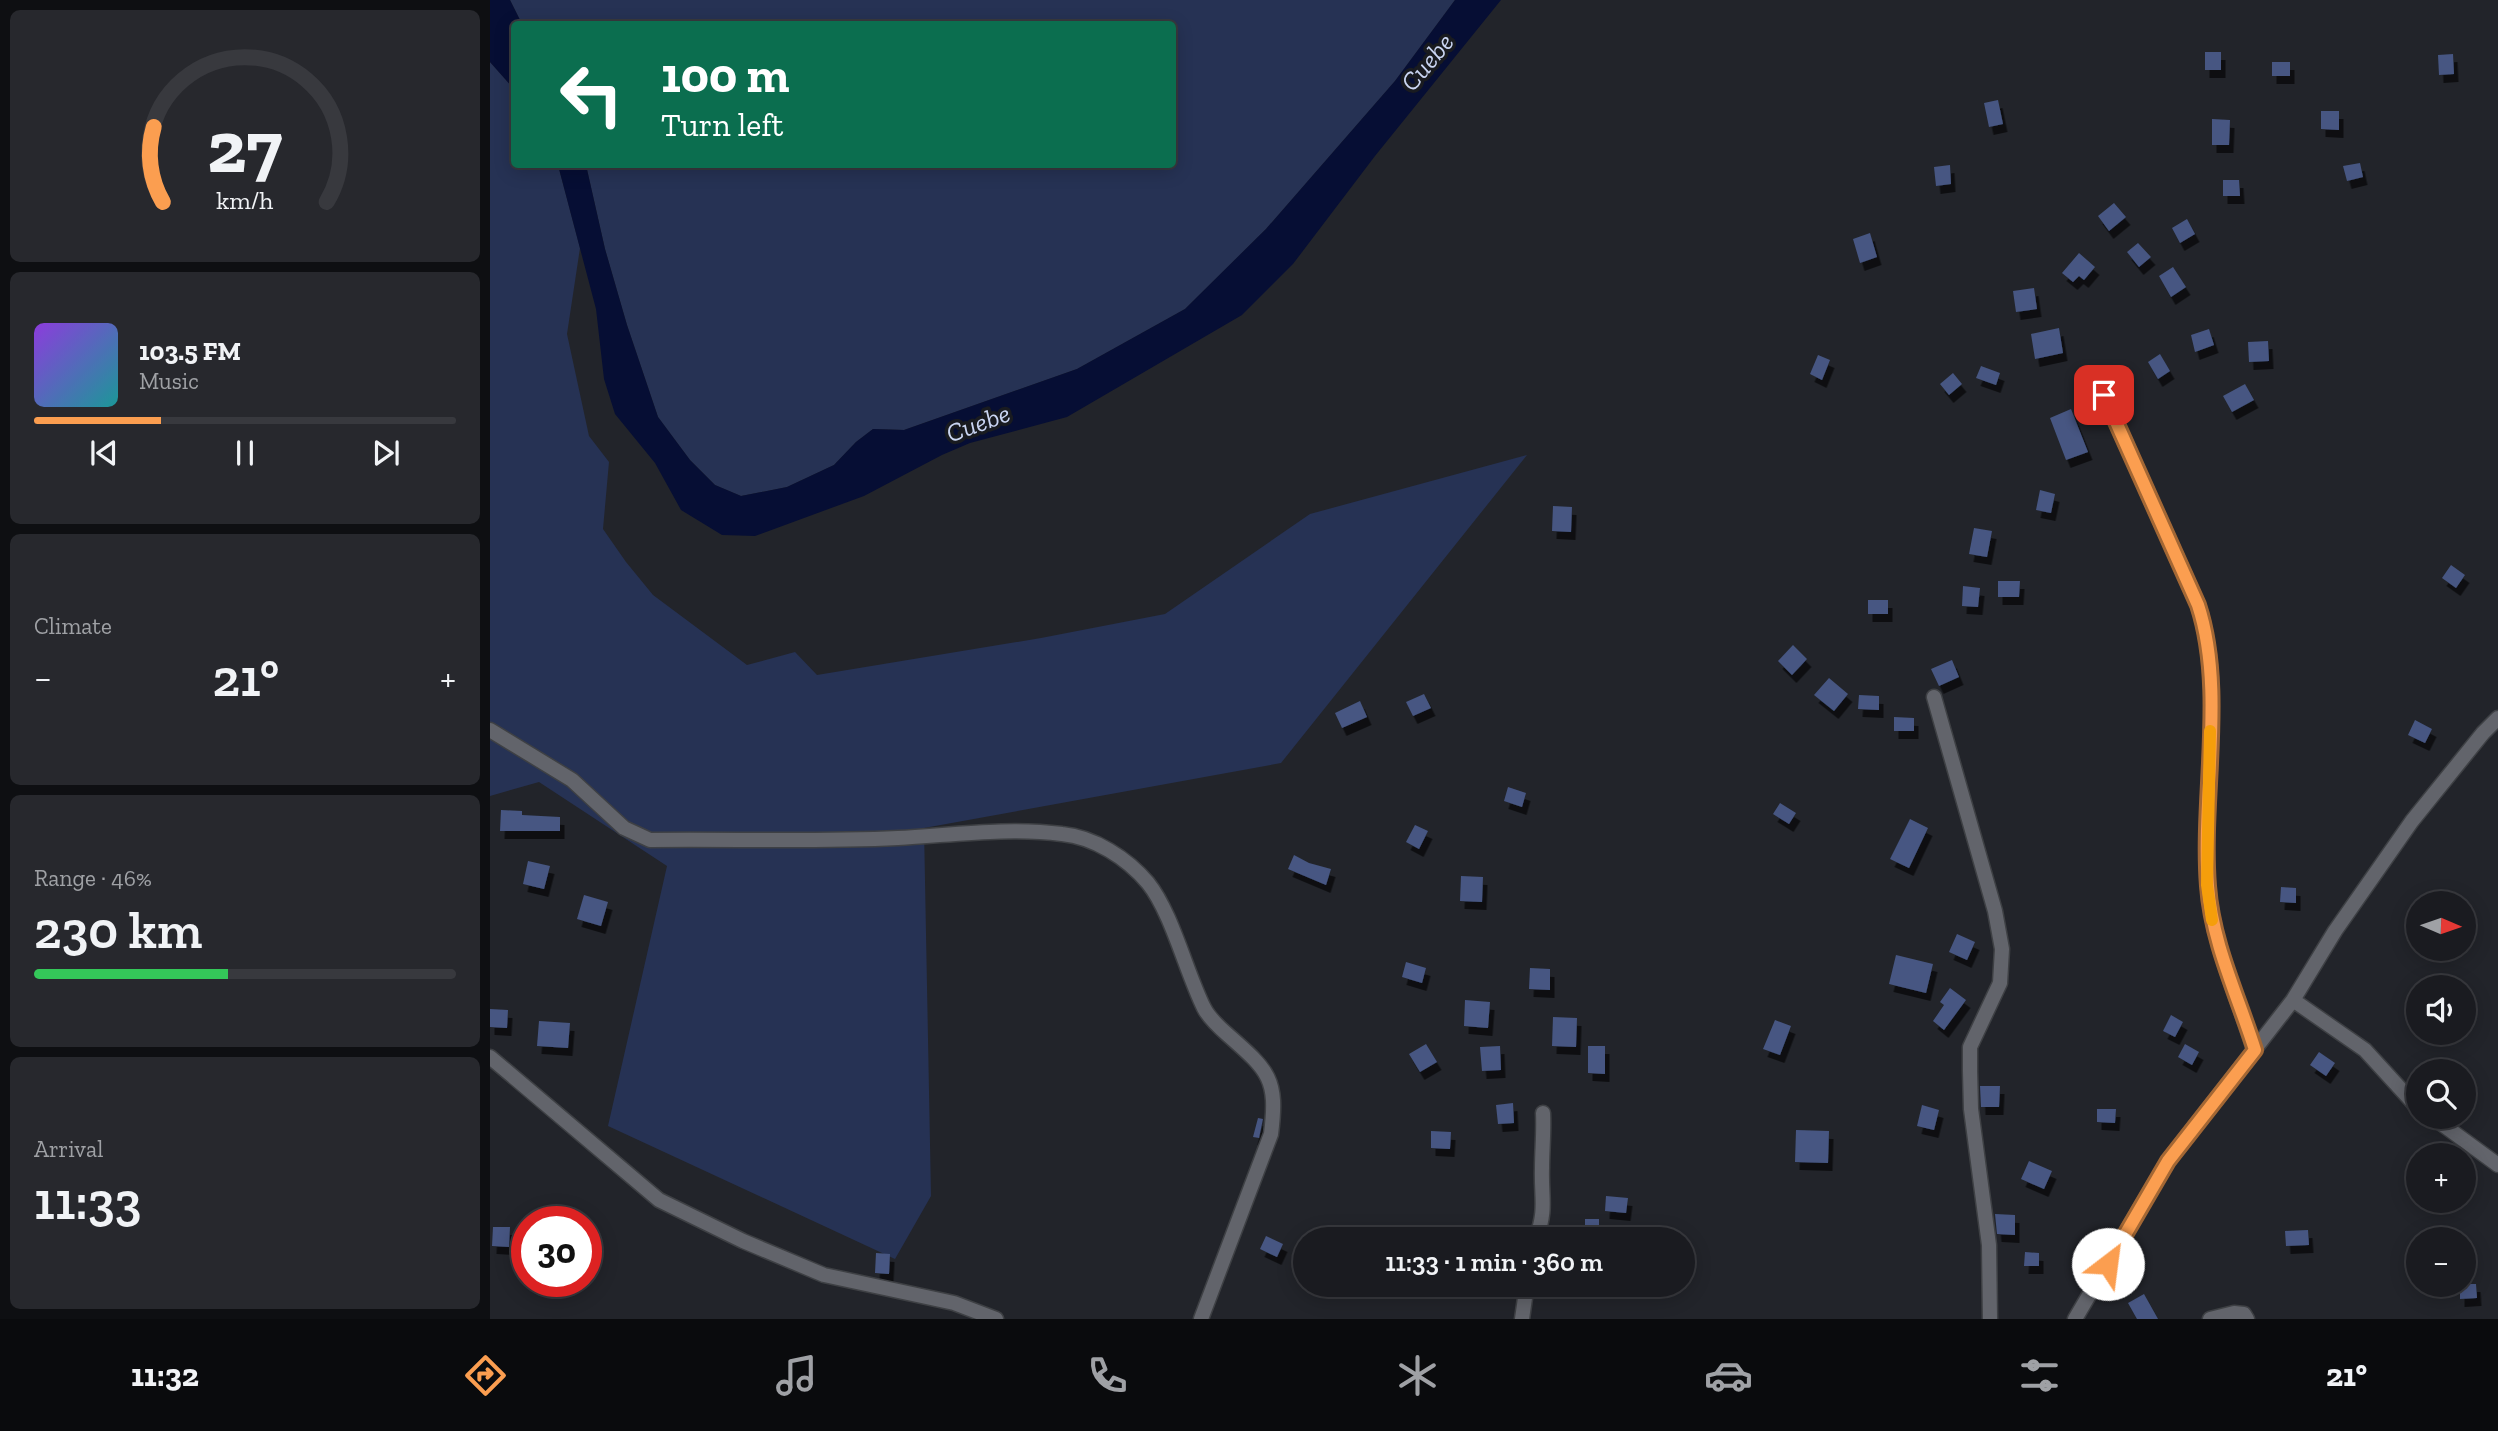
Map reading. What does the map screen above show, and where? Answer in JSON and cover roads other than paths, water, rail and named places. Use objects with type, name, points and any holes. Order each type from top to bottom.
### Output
[{"type":"street","points":[[2104,395],[2206,628],[2211,702],[2207,885],[2215,935],[2255,1050]]},
{"type":"street","points":[[1934,697],[1995,911],[2002,949],[2000,983],[1970,1047],[1970,1109],[1989,1245],[1990,1319]]},
{"type":"street","points":[[2075,1319],[2168,1161],[2293,1000],[2335,931],[2412,821],[2498,718]]},
{"type":"street","points":[[490,730],[572,780],[624,828],[650,840],[897,838],[998,831],[1063,834],[1089,840],[1122,859],[1148,883],[1161,903],[1205,1011],[1263,1070],[1271,1081],[1275,1103],[1271,1134],[1201,1319]]},
{"type":"street","points":[[2293,1000],[2365,1050],[2406,1095]]},
{"type":"street","points":[[490,1058],[659,1200],[720,1231],[824,1275],[954,1303],[996,1319]]},
{"type":"street","points":[[1540,1227],[1545,1200],[1542,1170],[1543,1113]]},
{"type":"street","points":[[2449,1129],[2498,1165]]},
{"type":"street","points":[[1522,1319],[1525,1297]]},
{"type":"street","points":[[2210,1319],[2234,1313],[2244,1314],[2247,1319]]},
{"type":"water","points":[[490,0],[510,0],[520,21],[511,21],[511,86],[490,62]]},
{"type":"water","name":"Cuebe","points":[[1455,0],[1501,0],[1375,156],[1293,264],[1242,315],[1067,417],[970,443],[864,496],[755,536],[722,535],[681,510],[655,463],[615,414],[604,379],[596,309],[559,168],[587,168],[605,249],[658,417],[690,460],[715,485],[741,496],[787,487],[834,465],[873,429],[904,430],[1077,369],[1185,309],[1266,229],[1395,81]]}]
